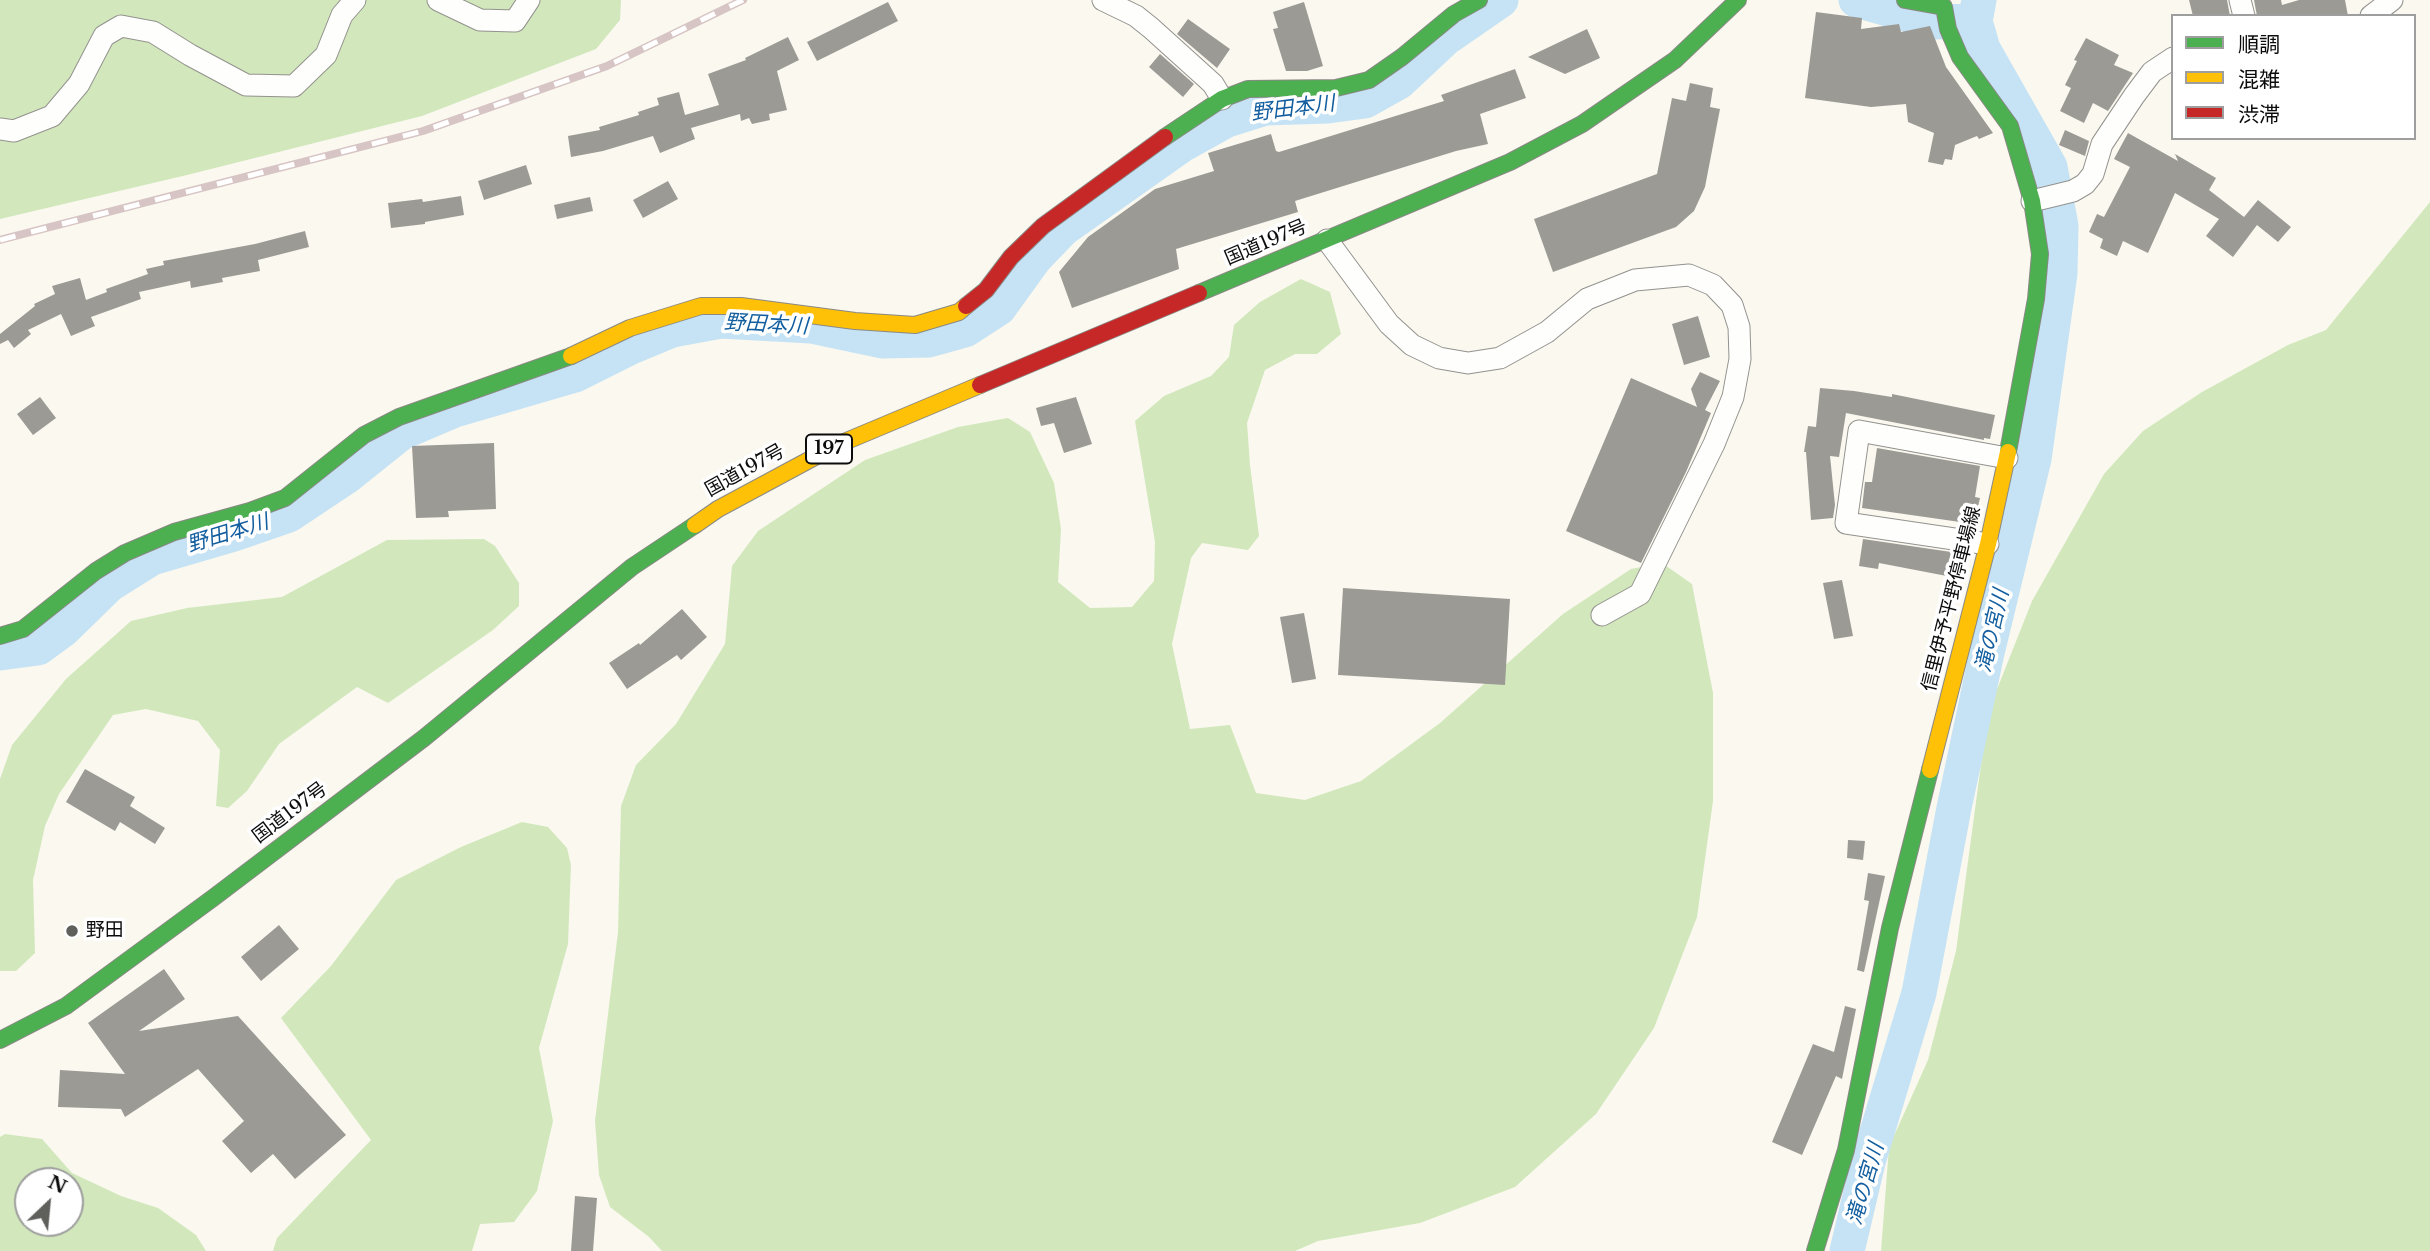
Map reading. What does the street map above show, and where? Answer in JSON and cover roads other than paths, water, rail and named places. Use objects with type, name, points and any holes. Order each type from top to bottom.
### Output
[{"type":"main road","points":[[0,636],[23,629],[96,571],[125,553],[174,532],[250,511],[285,498],[364,435],[399,417],[557,363],[631,328],[701,306],[741,306],[915,326],[959,312],[986,290],[1011,257],[1043,226],[1184,123],[1222,99],[1248,89],[1336,88],[1369,80],[1402,58],[1454,14],[1479,0]]},
{"type":"main road","name":"国道197号","points":[[0,1040],[65,1006],[171,929],[424,738],[632,567],[718,509],[837,444],[1510,162],[1582,124],[1675,60],[1738,0]]},
{"type":"main road","name":"信里伊予平野停車場線","points":[[1815,1251],[1846,1150],[1890,928],[1988,544],[2007,458],[2036,299],[2040,254],[2035,200],[2010,126],[1960,57],[1948,29],[1946,4],[1905,0]]},
{"type":"street","points":[[0,129],[14,131],[52,116],[79,84],[104,36],[121,26],[153,32],[246,85],[294,86],[326,55],[342,15],[355,0]]},
{"type":"street","points":[[438,0],[480,20],[515,21],[529,0]]},
{"type":"street","points":[[1102,0],[1136,16],[1151,28],[1213,84],[1222,99]]},
{"type":"street","points":[[2374,14],[2392,0]]},
{"type":"street","points":[[2035,200],[2073,191],[2085,184],[2093,174],[2102,144],[2133,96],[2152,72],[2171,59]]},
{"type":"street","points":[[1327,240],[1389,324],[1412,345],[1439,358],[1468,363],[1500,358],[1547,332],[1587,299],[1634,281],[1689,275],[1713,285],[1732,305],[1740,327],[1740,359],[1733,397],[1714,444],[1640,594],[1602,615]]},
{"type":"street","points":[[1988,544],[1846,523],[1859,431],[2007,458]]},
{"type":"waterway","name":"野田本川","points":[[0,653],[38,648],[64,629],[109,585],[152,558],[289,515],[346,477],[401,433],[455,410],[575,375],[672,330],[721,321],[811,326],[882,341],[929,340],[965,330],[999,308],[1035,258],[1063,229],[1182,145],[1227,120],[1265,108],[1328,106],[1365,101],[1399,82],[1446,38],[1501,0]]},
{"type":"waterway","name":"野田本川","points":[[1856,0],[1933,22],[1975,21]]},
{"type":"waterway","name":"滝の宮川","points":[[1847,1251],[1868,1162],[1919,993],[1986,657],[2034,459],[2060,273],[2061,226],[2050,167],[1983,49],[1975,21],[1979,0]]},
{"type":"railway","points":[[0,240],[423,131],[607,66],[743,0]]},
{"type":"place","name":"野田","points":[[72,931]]}]
